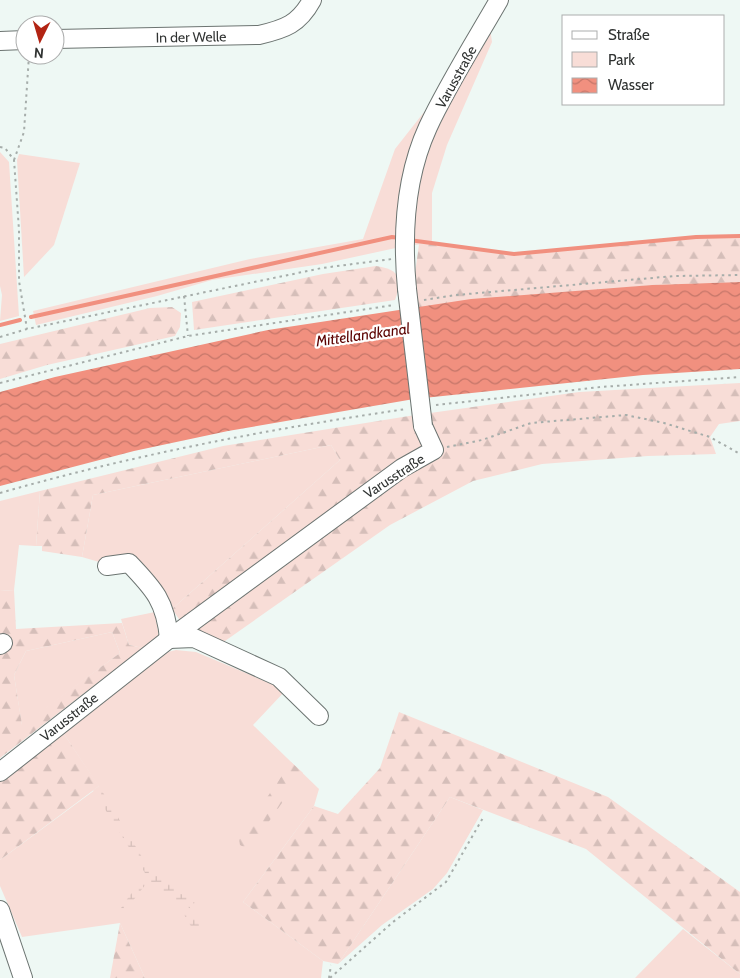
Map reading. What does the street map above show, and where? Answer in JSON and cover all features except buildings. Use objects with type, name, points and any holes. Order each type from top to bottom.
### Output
[{"type":"street","name":"In der Welle","points":[[65,40],[259,35],[283,30],[304,15],[312,0]]},
{"type":"street","name":"Varusstraße","points":[[0,772],[169,639],[402,468],[434,450],[423,426],[404,245],[417,158],[428,128],[499,0]]},
{"type":"street","points":[[0,41],[15,40]]},
{"type":"street","points":[[107,566],[129,563],[150,585],[163,604],[169,639],[194,638],[279,677],[319,716]]},
{"type":"street","points":[[0,910],[23,978]]},
{"type":"path","points":[[27,329],[19,281],[19,230],[14,160],[24,132],[28,65]]},
{"type":"path","points":[[0,147],[5,148],[14,160]]},
{"type":"path","points":[[0,337],[27,329],[184,296],[322,268],[376,260],[404,245]]},
{"type":"path","points":[[0,383],[188,336],[409,298],[675,276],[740,275]]},
{"type":"path","points":[[184,296],[188,336]]},
{"type":"path","points":[[432,405],[600,387],[740,377]]},
{"type":"path","points":[[0,493],[45,480],[220,439],[407,409]]},
{"type":"path","points":[[434,450],[482,440],[531,423],[626,415],[664,422],[710,437],[740,454]]},
{"type":"path","points":[[330,978],[393,922],[446,882],[484,816]]},
{"type":"path","points":[[330,978],[331,965]]},
{"type":"green space","points":[[490,28],[492,42],[447,145],[432,193],[432,243],[405,246],[322,264],[212,280],[157,296],[36,325],[33,311],[250,259],[363,239],[395,149]]},
{"type":"green space","points":[[0,152],[9,162],[19,316],[0,321],[2,295],[0,286]]},
{"type":"green space","points":[[19,154],[80,163],[54,245],[24,277],[17,160]]},
{"type":"green space","points":[[740,236],[740,282],[652,285],[414,308],[413,289],[419,244],[432,243],[514,254],[696,237]]},
{"type":"green space","points":[[376,266],[390,269],[397,276],[399,286],[395,300],[194,330],[192,302],[323,274]]},
{"type":"green space","points":[[172,307],[181,313],[180,327],[175,336],[47,365],[0,379],[0,344],[150,308]]},
{"type":"green space","points":[[740,383],[740,421],[719,424],[710,437],[716,454],[648,456],[542,464],[473,481],[390,525],[215,648],[188,632],[172,609],[340,460],[331,445],[93,495],[82,557],[42,551],[42,546],[36,546],[40,491],[223,446],[409,416],[579,392]]},
{"type":"green space","points":[[331,445],[340,460],[172,609],[161,586],[131,559],[99,562],[82,557],[93,495]]},
{"type":"green space","points":[[40,491],[36,546],[19,545],[14,590],[0,591],[0,501]]},
{"type":"green space","points":[[14,590],[16,629],[122,623],[129,645],[143,648],[0,758],[0,591]],"holes":[[[112,632],[120,653],[22,725],[14,675],[26,651]]]},
{"type":"green space","points":[[155,612],[159,638],[143,648],[129,645],[121,619]]},
{"type":"green space","points":[[112,632],[120,653],[22,726],[14,675],[26,651]]},
{"type":"green space","points":[[176,650],[196,652],[286,690],[253,725],[319,789],[314,806],[243,902],[323,961],[321,978],[145,978],[120,923],[22,937],[0,886],[0,860],[99,787],[62,731],[168,652]]},
{"type":"green space","points":[[399,712],[608,797],[740,892],[740,974],[586,849],[450,797],[338,964],[323,961],[243,902],[314,806],[338,814],[380,768]]},
{"type":"green space","points":[[62,731],[99,786],[0,860],[0,777]]},
{"type":"green space","points":[[291,762],[303,773],[249,850],[240,845],[239,839]]},
{"type":"green space","points":[[99,786],[151,872],[177,887],[179,894],[193,895],[196,903],[188,904],[203,932],[192,928],[179,906],[149,880],[121,916],[117,914],[145,873],[93,790]]},
{"type":"green space","points":[[450,797],[483,810],[447,873],[433,889],[382,925],[338,964]]},
{"type":"green space","points":[[120,923],[145,978],[110,978]]},
{"type":"green space","points":[[683,929],[740,974],[740,978],[635,978]]},
{"type":"water","name":"Mittellandkanal","points":[[740,282],[740,369],[643,375],[414,399],[228,431],[134,451],[0,486],[0,392],[55,377],[268,330],[471,299],[652,285]]},
{"type":"waterway","points":[[409,240],[514,254],[696,237],[740,236]]},
{"type":"waterway","points":[[31,317],[392,237],[400,238]]},
{"type":"waterway","points":[[0,325],[20,320]]}]
